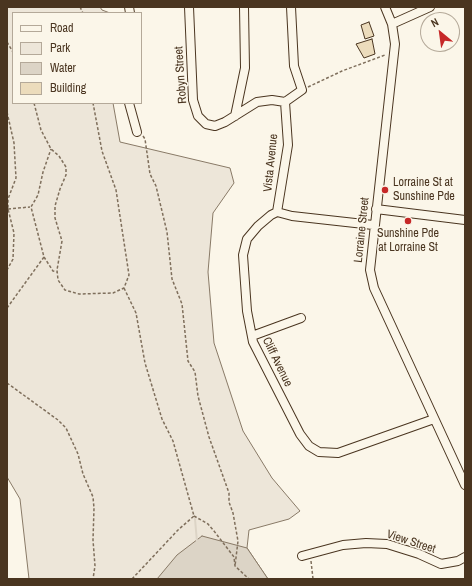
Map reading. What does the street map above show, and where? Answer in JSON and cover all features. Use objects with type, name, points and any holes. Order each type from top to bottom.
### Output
[{"type":"street","name":"Robyn Street","points":[[189,7],[193,100],[198,116],[206,124],[215,126],[235,116],[257,102],[272,100],[285,102]]},
{"type":"street","points":[[235,116],[245,68],[244,7]]},
{"type":"street","points":[[285,102],[302,90],[294,66],[291,7]]},
{"type":"street","name":"Lorraine Street","points":[[385,7],[392,24],[394,44],[369,261],[374,288],[465,485]]},
{"type":"street","points":[[392,24],[430,7]]},
{"type":"street","name":"Vista Avenue","points":[[277,212],[288,145],[285,102]]},
{"type":"street","points":[[129,104],[137,132]]},
{"type":"street","points":[[376,209],[465,220]]},
{"type":"street","points":[[277,212],[292,216],[373,225]]},
{"type":"street","name":"Cliff Avenue","points":[[277,212],[258,226],[247,239],[243,248],[245,297],[252,336],[256,349],[300,434],[309,446],[319,452],[338,452],[434,419]]},
{"type":"street","points":[[252,336],[301,318]]},
{"type":"street","name":"View Street","points":[[302,556],[344,545],[366,543],[387,544],[419,554],[441,564],[458,561],[465,557]]},
{"type":"path","points":[[302,90],[342,71],[385,55]]},
{"type":"path","points":[[34,104],[41,130],[51,149],[59,156],[66,167],[66,175],[55,206],[55,218],[62,241],[58,272],[61,286],[70,292],[79,294],[113,293],[124,288],[129,275],[116,190],[102,151],[93,104]]},
{"type":"path","points":[[7,112],[14,143],[16,178],[8,198],[8,209],[14,233],[12,259],[7,270]]},
{"type":"path","points":[[137,132],[145,139],[150,174],[156,186],[167,232],[172,279],[182,304],[188,361],[195,372],[198,396],[229,494],[229,502],[238,541],[235,566]]},
{"type":"path","points":[[51,149],[43,172],[38,195],[31,207],[44,257],[53,271],[58,272]]},
{"type":"path","points":[[8,209],[31,207]]},
{"type":"path","points":[[7,308],[44,257]]},
{"type":"path","points":[[124,288],[136,313],[145,363],[162,419],[173,441],[194,516],[208,524],[222,540],[234,557],[235,566],[249,579]]},
{"type":"path","points":[[7,383],[58,420],[66,428],[78,454],[83,474],[92,497],[94,508],[93,579]]},
{"type":"path","points":[[132,579],[178,530],[194,516]]},
{"type":"path","points":[[313,553],[310,564],[313,579]]},
{"type":"green space","points":[[7,7],[100,7],[102,10],[107,12],[12,12],[12,104],[113,104],[120,142],[230,168],[234,183],[213,213],[208,272],[214,343],[243,431],[272,478],[300,511],[289,519],[249,530],[247,548],[268,579],[29,579],[20,499],[7,477]]},
{"type":"water","points":[[202,536],[247,548],[268,579],[157,579],[177,555]]},
{"type":"building","points":[[369,22],[374,36],[365,39],[361,25]]},
{"type":"building","points":[[372,39],[375,54],[364,58],[356,44]]},
{"type":"waterway","points":[[195,519],[197,542]]},
{"type":"place","name":"Lorraine St at Sunshine Pde","points":[[385,190]]},
{"type":"place","name":"Sunshine Pde at Lorraine St","points":[[408,221]]}]
